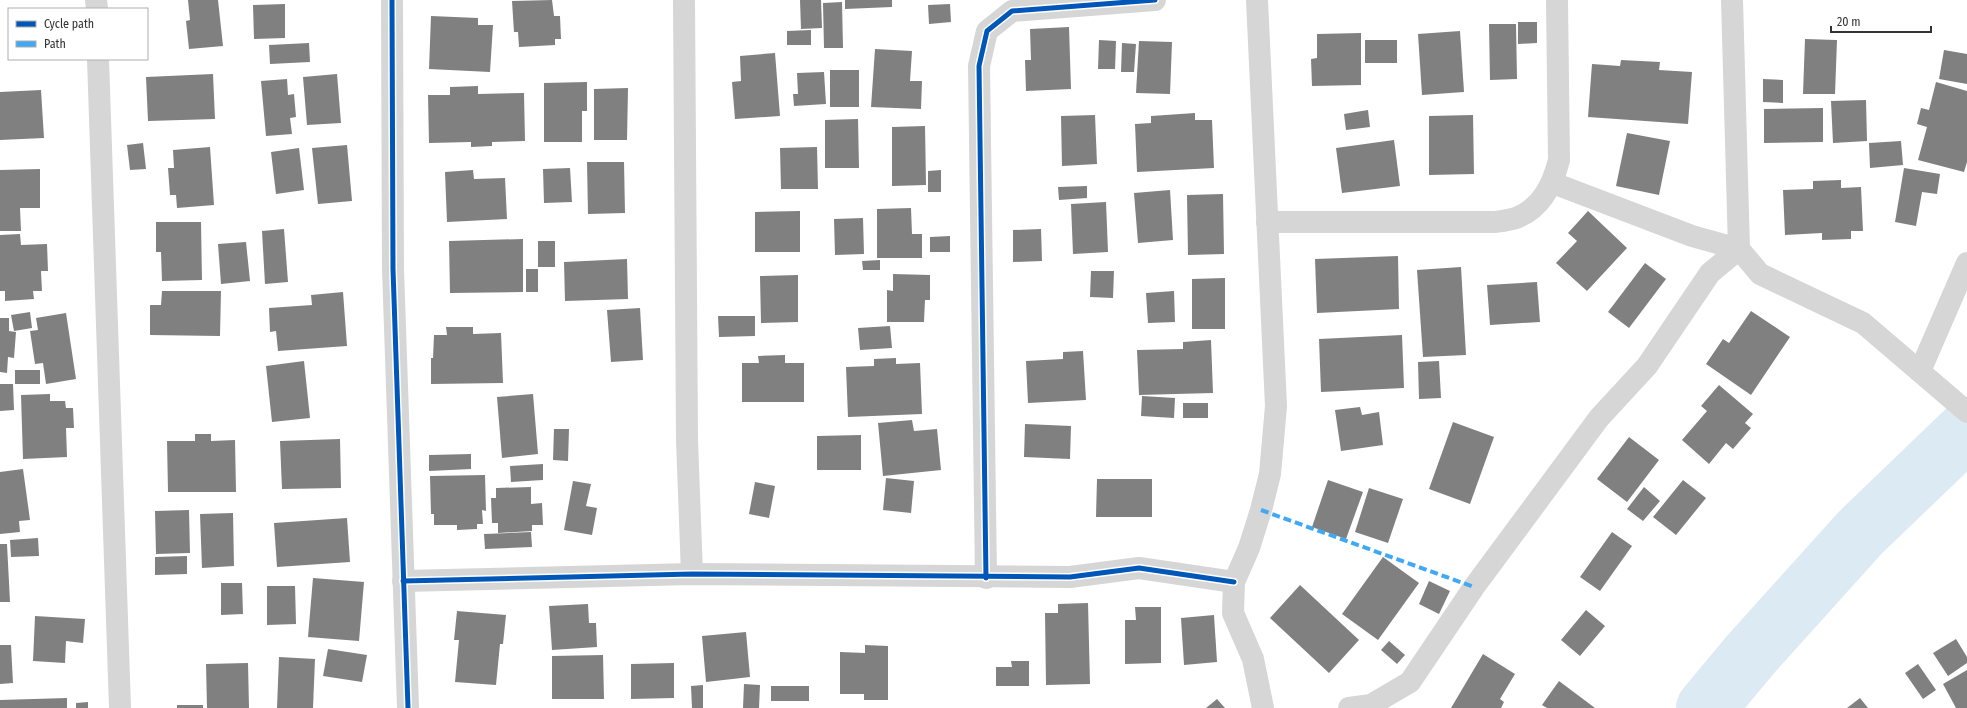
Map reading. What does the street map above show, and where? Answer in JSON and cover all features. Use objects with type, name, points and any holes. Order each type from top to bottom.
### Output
[{"type":"street","points":[[392,0],[393,269],[408,708]]},
{"type":"street","points":[[684,0],[687,440],[692,574]]},
{"type":"street","points":[[986,578],[979,66],[987,31],[1005,6],[1155,0]]},
{"type":"street","points":[[1257,0],[1276,406],[1270,474],[1250,548],[1234,582],[1233,613],[1253,659],[1263,708]]},
{"type":"street","points":[[1267,222],[1495,222],[1517,217],[1539,203],[1553,183],[1559,160],[1557,0]]},
{"type":"street","points":[[1732,0],[1739,249]]},
{"type":"street","points":[[98,60],[120,708]]},
{"type":"street","points":[[1553,183],[1692,236],[1739,249],[1760,274],[1863,323],[1961,406]]},
{"type":"street","points":[[1349,708],[1371,705],[1410,682],[1494,558],[1599,418],[1647,366],[1710,272],[1739,249]]},
{"type":"street","points":[[1920,371],[1967,264]]},
{"type":"street","points":[[404,581],[692,574],[986,578],[1070,577],[1139,568],[1234,582]]},
{"type":"building","points":[[188,0],[218,0],[223,46],[189,49],[186,21],[190,20]]},
{"type":"building","points":[[552,0],[554,16],[560,16],[561,39],[555,39],[555,45],[519,47],[518,32],[514,32],[512,1]]},
{"type":"building","points":[[800,0],[821,0],[822,28],[801,29]]},
{"type":"building","points":[[845,0],[892,0],[892,7],[845,9]]},
{"type":"building","points":[[842,2],[843,48],[824,48],[823,3]]},
{"type":"building","points":[[285,4],[285,38],[254,39],[253,5]]},
{"type":"building","points":[[950,4],[951,22],[929,24],[928,5]]},
{"type":"building","points":[[431,16],[478,18],[478,25],[493,25],[490,72],[429,69]]},
{"type":"building","points":[[1518,22],[1537,22],[1537,43],[1518,44]]},
{"type":"building","points":[[1489,24],[1516,24],[1517,79],[1490,80]]},
{"type":"building","points":[[1069,27],[1071,89],[1026,91],[1025,60],[1031,60],[1030,29]]},
{"type":"building","points":[[811,30],[811,45],[787,45],[787,31]]},
{"type":"building","points":[[1460,31],[1464,92],[1422,95],[1418,34]]},
{"type":"building","points":[[1361,33],[1361,85],[1312,86],[1311,59],[1317,58],[1317,34]]},
{"type":"building","points":[[1805,39],[1837,40],[1835,94],[1803,94]]},
{"type":"building","points":[[1099,40],[1116,41],[1115,69],[1098,69]]},
{"type":"building","points":[[1365,40],[1397,40],[1397,63],[1365,63]]},
{"type":"building","points":[[1139,41],[1172,42],[1170,94],[1136,93]]},
{"type":"building","points":[[309,43],[310,62],[270,64],[269,45]]},
{"type":"building","points":[[1122,43],[1136,44],[1134,72],[1121,72]]},
{"type":"building","points":[[875,49],[912,51],[910,81],[922,81],[921,109],[871,107]]},
{"type":"building","points":[[1944,50],[1967,54],[1967,84],[1939,79]]},
{"type":"building","points":[[775,53],[780,116],[735,119],[732,82],[741,81],[740,56]]},
{"type":"building","points":[[1621,60],[1660,62],[1659,70],[1692,72],[1688,124],[1588,117],[1592,64],[1620,66]]},
{"type":"building","points":[[830,70],[859,70],[859,107],[830,107]]},
{"type":"building","points":[[824,72],[826,104],[794,106],[793,94],[798,94],[797,73]]},
{"type":"building","points":[[213,74],[215,119],[148,121],[146,77]]},
{"type":"building","points":[[337,74],[341,123],[307,125],[303,77]]},
{"type":"building","points":[[287,79],[288,95],[294,94],[296,117],[290,118],[292,134],[266,136],[261,81]]},
{"type":"building","points":[[1763,79],[1783,80],[1783,103],[1763,102]]},
{"type":"building","points":[[587,82],[587,111],[582,111],[582,142],[544,142],[544,83]]},
{"type":"building","points":[[1936,82],[1967,91],[1967,162],[1964,172],[1918,160],[1927,127],[1917,124],[1921,108],[1929,110]]},
{"type":"building","points":[[478,86],[478,94],[524,93],[525,141],[492,142],[492,146],[471,147],[471,142],[429,143],[428,95],[450,95],[450,87]]},
{"type":"building","points":[[628,88],[627,140],[594,140],[594,89]]},
{"type":"building","points":[[41,90],[44,138],[0,140],[0,92]]},
{"type":"building","points":[[1866,100],[1867,141],[1833,143],[1831,101]]},
{"type":"building","points":[[1823,108],[1823,142],[1764,143],[1764,109]]},
{"type":"building","points":[[1368,110],[1370,127],[1346,130],[1344,114]]},
{"type":"building","points":[[1195,113],[1195,120],[1212,120],[1214,168],[1137,172],[1135,124],[1151,123],[1151,116]]},
{"type":"building","points":[[1095,115],[1097,164],[1062,166],[1061,116]]},
{"type":"building","points":[[1473,115],[1474,174],[1429,175],[1429,116]]},
{"type":"building","points":[[858,119],[859,168],[825,168],[825,120]]},
{"type":"building","points":[[925,126],[926,185],[892,186],[892,127]]},
{"type":"building","points":[[1627,133],[1670,141],[1659,195],[1616,186]]},
{"type":"building","points":[[1394,140],[1400,186],[1342,193],[1336,148]]},
{"type":"building","points":[[1901,141],[1903,165],[1870,168],[1869,143]]},
{"type":"building","points":[[143,143],[146,169],[130,170],[127,145]]},
{"type":"building","points":[[347,145],[352,201],[318,204],[312,148]]},
{"type":"building","points":[[210,147],[214,205],[177,208],[176,195],[170,195],[168,168],[174,168],[173,150]]},
{"type":"building","points":[[817,147],[818,189],[781,189],[780,148]]},
{"type":"building","points":[[299,148],[304,190],[276,194],[271,152]]},
{"type":"building","points":[[587,162],[624,162],[625,213],[588,214]]},
{"type":"building","points":[[570,168],[572,202],[544,203],[543,169]]},
{"type":"building","points":[[1904,168],[1940,174],[1937,194],[1922,192],[1916,226],[1895,222]]},
{"type":"building","points":[[40,169],[40,208],[20,208],[21,231],[0,231],[0,170]]},
{"type":"building","points":[[473,170],[474,179],[505,178],[507,219],[447,222],[445,172]]},
{"type":"building","points":[[941,170],[941,192],[928,192],[928,171]]},
{"type":"building","points":[[1841,180],[1841,188],[1861,187],[1863,231],[1851,231],[1851,239],[1822,240],[1822,233],[1785,235],[1783,190],[1813,189],[1813,181]]},
{"type":"building","points":[[1087,186],[1087,198],[1059,200],[1058,187]]},
{"type":"building","points":[[1170,190],[1173,240],[1138,243],[1134,193]]},
{"type":"building","points":[[1223,194],[1224,254],[1188,255],[1187,195]]},
{"type":"building","points":[[1106,202],[1108,252],[1073,254],[1071,204]]},
{"type":"building","points":[[911,208],[912,234],[922,234],[922,258],[877,258],[877,209]]},
{"type":"building","points":[[800,211],[800,252],[755,252],[755,212]]},
{"type":"building","points":[[1588,211],[1627,248],[1587,291],[1556,263],[1577,241],[1568,233]]},
{"type":"building","points":[[863,218],[864,254],[835,255],[834,219]]},
{"type":"building","points":[[156,222],[201,222],[202,280],[162,281],[161,252],[156,252]]},
{"type":"building","points":[[284,229],[288,282],[265,284],[262,231]]},
{"type":"building","points":[[1041,229],[1042,261],[1013,262],[1013,230]]},
{"type":"building","points":[[20,234],[21,245],[47,244],[48,271],[41,271],[42,291],[33,291],[34,299],[5,301],[5,291],[0,291],[0,235]]},
{"type":"building","points":[[950,236],[950,252],[930,252],[930,237]]},
{"type":"building","points":[[523,239],[523,292],[450,293],[449,241]]},
{"type":"building","points":[[538,241],[555,241],[555,267],[538,267]]},
{"type":"building","points":[[246,242],[250,281],[221,284],[218,244]]},
{"type":"building","points":[[1398,256],[1399,309],[1317,313],[1315,259]]},
{"type":"building","points":[[627,259],[628,299],[565,301],[564,262]]},
{"type":"building","points":[[880,260],[880,270],[863,270],[862,261]]},
{"type":"building","points":[[1645,263],[1666,279],[1629,328],[1608,312]]},
{"type":"building","points":[[1461,267],[1466,355],[1423,357],[1417,270]]},
{"type":"building","points":[[526,269],[538,269],[538,292],[526,292]]},
{"type":"building","points":[[1091,271],[1114,271],[1113,298],[1090,297]]},
{"type":"building","points":[[893,274],[930,275],[930,300],[925,300],[924,322],[887,322],[887,290],[893,291]]},
{"type":"building","points":[[798,275],[798,322],[761,323],[760,276]]},
{"type":"building","points":[[1225,278],[1225,329],[1192,329],[1192,279]]},
{"type":"building","points":[[1537,282],[1540,322],[1490,325],[1487,285]]},
{"type":"building","points":[[162,291],[221,291],[220,336],[150,335],[150,305],[161,305]]},
{"type":"building","points":[[1174,291],[1175,322],[1148,323],[1146,293]]},
{"type":"building","points":[[343,292],[347,346],[278,351],[276,331],[270,332],[269,308],[312,305],[311,295]]},
{"type":"building","points":[[640,308],[643,360],[611,362],[607,310]]},
{"type":"building","points":[[1751,311],[1790,337],[1751,395],[1706,364],[1723,339],[1729,343]]},
{"type":"building","points":[[30,312],[32,328],[14,331],[11,315]]},
{"type":"building","points":[[66,313],[76,379],[46,384],[43,363],[35,364],[30,331],[38,330],[36,318]]},
{"type":"building","points":[[718,316],[755,316],[755,336],[719,337]]},
{"type":"building","points":[[0,318],[9,318],[9,331],[16,332],[14,358],[8,357],[7,373],[0,372]]},
{"type":"building","points":[[890,326],[892,348],[860,350],[858,328]]},
{"type":"building","points":[[446,327],[473,327],[473,334],[501,333],[503,383],[431,384],[431,358],[433,358],[434,335],[447,335]]},
{"type":"building","points":[[1402,335],[1404,388],[1321,392],[1319,339]]},
{"type":"building","points":[[1211,340],[1213,393],[1139,395],[1137,350],[1183,349],[1183,342]]},
{"type":"building","points":[[1083,351],[1086,400],[1028,403],[1026,361],[1063,359],[1063,352]]},
{"type":"building","points":[[785,355],[785,363],[804,363],[804,402],[742,402],[742,363],[759,363],[758,356]]},
{"type":"building","points":[[896,358],[896,364],[920,363],[922,414],[848,417],[846,367],[874,366],[874,359]]},
{"type":"building","points":[[304,361],[310,418],[272,422],[266,366]]},
{"type":"building","points":[[1439,361],[1441,398],[1419,399],[1418,362]]},
{"type":"building","points":[[15,370],[40,370],[40,384],[15,384]]},
{"type":"building","points":[[0,384],[13,384],[14,410],[0,411]]},
{"type":"building","points":[[1719,385],[1753,414],[1745,423],[1751,428],[1733,449],[1726,443],[1709,464],[1682,440],[1707,411],[1701,406]]},
{"type":"building","points":[[50,394],[50,401],[65,401],[66,408],[73,408],[74,428],[66,428],[67,457],[23,459],[21,395]]},
{"type":"building","points":[[533,394],[538,454],[502,458],[497,397]]},
{"type":"building","points":[[1142,396],[1175,398],[1174,418],[1141,416]]},
{"type":"building","points":[[1183,403],[1208,403],[1208,418],[1183,418]]},
{"type":"building","points":[[1360,407],[1362,415],[1379,412],[1383,445],[1341,451],[1335,410]]},
{"type":"building","points":[[912,420],[914,431],[937,429],[941,470],[883,476],[878,423]]},
{"type":"building","points":[[1453,422],[1494,437],[1470,504],[1429,489]]},
{"type":"building","points":[[1025,424],[1071,426],[1070,459],[1024,457]]},
{"type":"building","points":[[554,429],[569,429],[568,461],[553,460]]},
{"type":"building","points":[[195,434],[211,434],[211,441],[235,440],[236,492],[168,492],[167,441],[195,441]]},
{"type":"building","points":[[861,435],[861,470],[817,470],[817,436]]},
{"type":"building","points":[[1629,437],[1659,460],[1627,502],[1597,479]]},
{"type":"building","points":[[340,439],[341,488],[282,489],[280,441]]},
{"type":"building","points":[[471,454],[471,469],[429,471],[429,455]]},
{"type":"building","points":[[543,464],[543,480],[511,482],[510,466]]},
{"type":"building","points":[[23,469],[30,520],[19,521],[20,532],[0,534],[0,472]]},
{"type":"building","points":[[485,475],[486,511],[482,510],[483,524],[477,524],[477,529],[457,530],[457,525],[434,525],[434,514],[431,514],[430,476]]},
{"type":"building","points":[[886,478],[914,481],[911,513],[883,510]]},
{"type":"building","points":[[1097,479],[1152,479],[1152,517],[1096,517]]},
{"type":"building","points":[[1328,480],[1363,492],[1346,539],[1312,527]]},
{"type":"building","points":[[1683,480],[1706,498],[1676,535],[1653,517]]},
{"type":"building","points":[[573,481],[591,484],[586,506],[597,508],[592,535],[564,530]]},
{"type":"building","points":[[755,482],[775,486],[769,518],[749,514]]},
{"type":"building","points":[[531,487],[531,504],[542,503],[543,525],[532,525],[532,531],[498,533],[498,523],[492,523],[491,498],[496,498],[496,488]]},
{"type":"building","points":[[1644,487],[1660,501],[1643,521],[1627,509]]},
{"type":"building","points":[[1369,488],[1403,499],[1388,543],[1355,532]]},
{"type":"building","points":[[189,510],[190,553],[156,554],[155,511]]},
{"type":"building","points":[[233,513],[234,566],[202,568],[200,514]]},
{"type":"building","points":[[347,518],[350,562],[277,567],[274,523]]},
{"type":"building","points":[[531,532],[532,547],[485,549],[484,534]]},
{"type":"building","points":[[1612,532],[1632,546],[1600,591],[1580,577]]},
{"type":"building","points":[[38,538],[39,556],[11,557],[10,540]]},
{"type":"building","points":[[0,544],[7,544],[10,602],[0,602]]},
{"type":"building","points":[[187,556],[187,574],[155,575],[155,557]]},
{"type":"building","points":[[1383,557],[1419,583],[1378,640],[1342,614]]},
{"type":"building","points":[[313,578],[364,582],[359,641],[308,637]]},
{"type":"building","points":[[1429,581],[1450,591],[1439,614],[1419,604]]},
{"type":"building","points":[[221,583],[242,583],[243,614],[221,615]]},
{"type":"building","points":[[1300,585],[1359,640],[1329,673],[1270,618]]},
{"type":"building","points":[[267,586],[295,586],[296,624],[267,625]]},
{"type":"building","points":[[1088,603],[1090,684],[1046,685],[1045,613],[1058,613],[1058,604]]},
{"type":"building","points":[[588,604],[589,623],[596,623],[597,647],[552,650],[549,606]]},
{"type":"building","points":[[1135,607],[1161,607],[1161,663],[1125,664],[1125,620],[1136,620]]},
{"type":"building","points":[[1586,610],[1605,626],[1580,656],[1561,640]]},
{"type":"building","points":[[457,611],[506,615],[503,644],[500,644],[496,685],[455,682],[459,640],[454,640]]},
{"type":"building","points":[[1214,615],[1217,662],[1184,665],[1181,618]]},
{"type":"building","points":[[35,616],[85,619],[83,643],[66,641],[65,663],[33,661]]},
{"type":"building","points":[[746,632],[750,677],[706,682],[702,636]]},
{"type":"building","points":[[1956,639],[1967,657],[1967,663],[1948,676],[1933,653]]},
{"type":"building","points":[[1389,641],[1405,655],[1397,664],[1381,650]]},
{"type":"building","points":[[0,645],[11,645],[13,683],[0,684]]},
{"type":"building","points":[[865,645],[888,646],[888,700],[864,700],[864,694],[840,694],[840,652],[865,653]]},
{"type":"building","points":[[328,649],[367,655],[362,682],[323,676]]},
{"type":"building","points":[[1483,654],[1515,674],[1500,699],[1504,702],[1501,708],[1451,708]]},
{"type":"building","points":[[603,655],[604,699],[552,699],[552,656]]},
{"type":"building","points":[[279,657],[315,659],[313,708],[277,708]]},
{"type":"building","points":[[1011,661],[1029,661],[1029,686],[996,686],[996,667],[1012,667]]},
{"type":"building","points":[[248,663],[249,708],[207,708],[206,664]]},
{"type":"building","points":[[674,663],[674,698],[631,699],[631,664]]},
{"type":"building","points":[[1918,664],[1936,690],[1923,699],[1905,673]]},
{"type":"building","points":[[1967,670],[1967,708],[1956,708],[1943,684]]},
{"type":"building","points":[[1559,681],[1595,708],[1547,708],[1542,705]]},
{"type":"building","points":[[744,684],[760,685],[759,708],[743,708]]},
{"type":"building","points":[[703,685],[703,708],[692,708],[691,686]]},
{"type":"building","points":[[771,686],[809,686],[809,701],[771,701]]},
{"type":"building","points":[[67,698],[67,708],[0,708],[0,700]]},
{"type":"building","points":[[1860,698],[1868,708],[1847,708]]},
{"type":"building","points":[[1217,699],[1225,708],[1206,708]]},
{"type":"building","points":[[88,702],[88,708],[76,708],[76,703]]},
{"type":"building","points":[[177,705],[203,705],[203,708],[177,708]]},
{"type":"waterway","points":[[1706,708],[1751,654],[1860,533],[1967,430]]},
{"type":"marked path","points":[[1261,510],[1474,587]]},
{"type":"cycle path","points":[[392,0],[393,269],[408,708]]},
{"type":"cycle path","points":[[986,578],[979,66],[987,31],[1012,11],[1155,0]]},
{"type":"cycle path","points":[[403,581],[692,574],[1070,577],[1139,568],[1234,582]]}]
